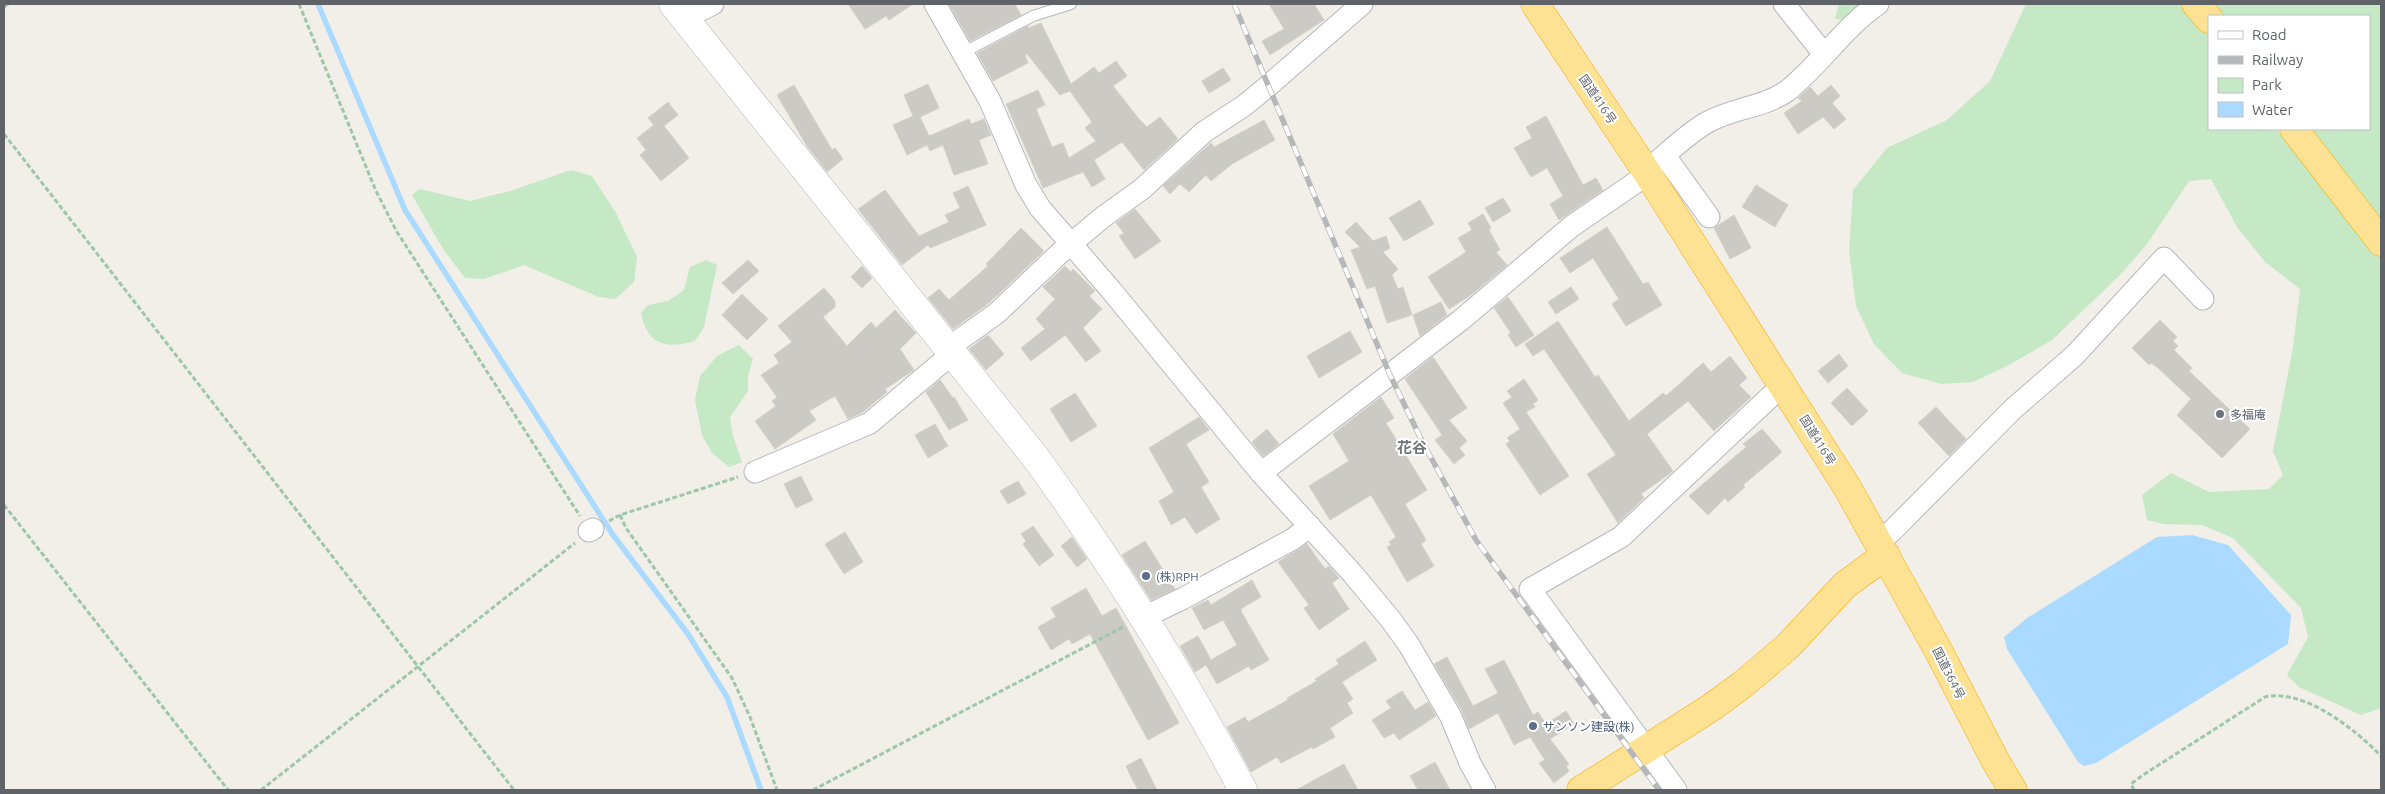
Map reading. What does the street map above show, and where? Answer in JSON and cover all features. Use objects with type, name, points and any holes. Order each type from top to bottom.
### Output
[{"type":"highway","name":"国道416号","points":[[1535,4],[1653,167],[1882,549]]},
{"type":"highway","points":[[2196,4],[2208,19]]},
{"type":"highway","points":[[2295,130],[2381,242]]},
{"type":"highway","points":[[1582,790],[1709,709],[1742,685],[1787,647],[1845,585],[1882,549]]},
{"type":"highway","name":"国道364号","points":[[1882,549],[1996,762],[2013,790]]},
{"type":"street","points":[[713,4],[679,11],[1036,458],[1078,516],[1144,617],[1207,722],[1243,790]]},
{"type":"street","points":[[935,4],[964,52],[990,101],[1026,185],[1040,208],[1261,473],[1352,573],[1409,645],[1451,717],[1484,790]]},
{"type":"street","points":[[755,472],[870,423],[950,350],[997,313],[1060,253],[1072,245],[1103,217],[1142,189],[1204,132],[1245,105],[1362,4]]},
{"type":"street","points":[[1784,4],[1824,54]]},
{"type":"street","points":[[1261,473],[1461,320],[1572,226],[1653,167],[1706,123],[1771,101],[1787,90],[1859,17],[1878,4]]},
{"type":"street","points":[[1653,167],[1709,217]]},
{"type":"street","points":[[1882,549],[1893,530],[2013,409],[2075,355],[2164,258],[2203,299]]},
{"type":"street","points":[[1676,790],[1530,590],[1621,536],[1784,386]]},
{"type":"street","points":[[1144,617],[1182,599],[1293,539],[1310,526]]},
{"type":"lane","points":[[964,52],[1034,16],[1072,4]]},
{"type":"path","points":[[4,7],[8,4]]},
{"type":"path","points":[[299,4],[376,191],[397,232],[597,527]]},
{"type":"path","points":[[4,134],[514,790]]},
{"type":"path","points":[[261,790],[597,527],[620,515],[755,472]]},
{"type":"path","points":[[4,505],[228,790]]},
{"type":"path","points":[[620,515],[626,528],[732,678],[750,717],[777,790]]},
{"type":"path","points":[[814,790],[1144,617]]},
{"type":"path","points":[[2134,790],[2131,784],[2143,775],[2265,697],[2277,694],[2294,698],[2328,714],[2361,736],[2381,756]]},
{"type":"green space","points":[[1839,4],[1861,4],[1843,20],[1835,19]]},
{"type":"green space","points":[[2026,4],[2381,4],[2381,708],[2361,715],[2299,687],[2287,675],[2308,637],[2301,608],[2233,538],[2202,525],[2164,524],[2147,520],[2142,495],[2171,473],[2209,492],[2269,489],[2283,475],[2273,451],[2293,347],[2300,289],[2265,262],[2237,227],[2211,179],[2189,181],[2147,244],[2120,275],[2052,340],[2009,365],[1973,382],[1941,384],[1902,373],[1874,344],[1856,306],[1849,250],[1853,190],[1887,148],[1947,120],[1990,81]]},
{"type":"green space","points":[[571,170],[592,176],[616,213],[637,257],[634,282],[615,299],[599,297],[524,265],[484,279],[465,278],[443,249],[412,195],[420,189],[470,201],[510,191]]},
{"type":"green space","points":[[706,260],[717,265],[704,327],[695,341],[675,345],[660,342],[648,332],[641,313],[648,305],[668,301],[684,290],[690,267]]},
{"type":"green space","points":[[739,345],[753,359],[748,376],[748,391],[730,417],[733,436],[742,462],[729,467],[712,453],[702,435],[695,400],[700,376],[717,356]]},
{"type":"water","points":[[2192,535],[2228,545],[2291,615],[2288,644],[2096,763],[2084,766],[2078,762],[2007,649],[2004,637],[2027,618],[2157,537]]},
{"type":"building","points":[[848,4],[913,4],[889,20],[886,16],[865,29]]},
{"type":"building","points":[[949,4],[1015,4],[1021,15],[970,41]]},
{"type":"building","points":[[1269,4],[1314,4],[1324,20],[1270,55],[1262,41],[1284,29]]},
{"type":"building","points":[[1041,23],[1071,84],[1094,67],[1099,73],[1116,61],[1127,76],[1113,86],[1139,119],[1147,127],[1160,117],[1178,139],[1144,170],[1122,142],[1094,160],[1105,179],[1092,187],[1083,172],[1043,188],[1006,104],[1038,90],[1045,105],[1036,109],[1052,147],[1063,143],[1069,158],[1096,141],[1085,128],[1092,122],[1070,91],[1060,95],[1027,54],[1025,55],[1028,63],[993,81],[977,53],[1028,26],[1029,28]]},
{"type":"building","points":[[1223,68],[1231,80],[1209,93],[1202,81]]},
{"type":"building","points":[[928,84],[939,108],[920,117],[929,136],[969,119],[971,124],[984,119],[991,135],[979,140],[988,164],[954,175],[943,145],[930,151],[927,145],[907,155],[893,125],[913,116],[904,95]]},
{"type":"building","points":[[794,85],[832,150],[835,148],[843,159],[827,172],[807,146],[777,95]]},
{"type":"building","points":[[1831,85],[1840,96],[1832,103],[1846,119],[1834,129],[1823,117],[1798,134],[1784,113],[1802,101],[1798,98],[1810,87],[1818,96]]},
{"type":"building","points":[[668,102],[678,115],[664,126],[689,158],[661,181],[640,155],[646,150],[637,138],[654,125],[648,118]]},
{"type":"building","points":[[1546,116],[1583,185],[1596,178],[1603,190],[1559,220],[1550,204],[1563,196],[1547,168],[1531,177],[1514,148],[1532,138],[1526,127]]},
{"type":"building","points":[[1264,120],[1275,140],[1232,164],[1211,181],[1206,175],[1189,192],[1180,184],[1170,194],[1163,186],[1211,143],[1214,147]]},
{"type":"building","points":[[1756,185],[1788,205],[1775,227],[1742,207]]},
{"type":"building","points":[[968,186],[986,225],[930,248],[928,245],[902,265],[858,209],[885,190],[919,236],[949,222],[945,215],[960,208],[953,193]]},
{"type":"building","points":[[1503,198],[1511,211],[1493,222],[1485,208]]},
{"type":"building","points":[[1420,200],[1434,224],[1404,241],[1389,218]]},
{"type":"building","points":[[1135,209],[1161,241],[1135,259],[1119,236],[1124,233],[1116,223]]},
{"type":"building","points":[[1483,214],[1500,250],[1496,252],[1507,265],[1471,295],[1449,309],[1428,277],[1466,252],[1458,238],[1472,230],[1468,223]]},
{"type":"building","points":[[1734,215],[1751,248],[1730,259],[1714,228]]},
{"type":"building","points":[[1356,222],[1373,241],[1386,236],[1390,248],[1383,252],[1398,269],[1392,275],[1398,289],[1403,287],[1412,315],[1387,323],[1375,286],[1367,289],[1351,250],[1360,247],[1345,232]]},
{"type":"building","points":[[1607,227],[1643,284],[1648,282],[1662,305],[1626,326],[1612,304],[1619,299],[1593,258],[1570,273],[1560,258]]},
{"type":"building","points":[[1021,228],[1044,251],[989,303],[953,329],[928,298],[939,289],[949,300],[988,266],[986,264]]},
{"type":"building","points":[[748,260],[759,271],[733,294],[722,283]]},
{"type":"building","points":[[862,266],[872,278],[862,288],[851,277]]},
{"type":"building","points":[[1065,266],[1071,272],[1073,269],[1095,291],[1089,296],[1102,309],[1083,328],[1101,351],[1086,362],[1065,335],[1031,361],[1021,348],[1045,329],[1036,319],[1055,299],[1043,287]]},
{"type":"building","points":[[1571,287],[1579,299],[1556,314],[1548,302]]},
{"type":"building","points":[[824,288],[835,301],[835,307],[823,317],[847,346],[871,322],[876,328],[895,310],[916,333],[900,349],[914,370],[885,389],[887,392],[863,412],[848,419],[835,396],[809,411],[816,420],[775,449],[755,421],[776,406],[772,401],[777,397],[761,375],[779,363],[774,355],[792,342],[778,326]]},
{"type":"building","points":[[742,294],[768,319],[747,340],[722,315]]},
{"type":"building","points":[[1508,297],[1534,335],[1516,347],[1508,335],[1511,333],[1494,308]]},
{"type":"building","points":[[1441,302],[1447,315],[1420,336],[1413,315]]},
{"type":"building","points":[[2160,320],[2177,337],[2173,341],[2178,346],[2174,350],[2192,368],[2189,371],[2250,429],[2222,458],[2177,415],[2191,399],[2157,367],[2151,363],[2149,365],[2132,348]]},
{"type":"building","points":[[1558,321],[1595,377],[1598,375],[1629,421],[1663,393],[1666,396],[1703,363],[1711,372],[1730,356],[1747,378],[1739,385],[1751,397],[1714,431],[1688,401],[1647,434],[1673,471],[1641,494],[1644,498],[1618,523],[1587,474],[1616,455],[1544,349],[1533,356],[1525,344]]},
{"type":"building","points":[[1350,331],[1362,352],[1319,378],[1307,356]]},
{"type":"building","points":[[988,335],[1004,354],[986,370],[969,349]]},
{"type":"building","points":[[1839,354],[1848,366],[1828,383],[1818,371]]},
{"type":"building","points":[[1433,357],[1467,408],[1449,420],[1467,441],[1459,448],[1465,455],[1454,464],[1435,440],[1442,435],[1405,379]]},
{"type":"building","points":[[1524,379],[1538,400],[1533,404],[1535,407],[1526,412],[1569,476],[1540,495],[1506,444],[1510,441],[1507,438],[1520,429],[1503,403],[1512,397],[1507,391]]},
{"type":"building","points":[[940,380],[954,397],[968,420],[949,430],[926,392]]},
{"type":"building","points":[[1847,388],[1868,411],[1852,426],[1831,403]]},
{"type":"building","points":[[1075,393],[1097,426],[1071,442],[1050,409]]},
{"type":"building","points":[[1381,397],[1394,418],[1386,423],[1427,490],[1405,504],[1426,540],[1421,544],[1434,566],[1407,582],[1387,547],[1391,545],[1389,542],[1396,537],[1371,495],[1330,520],[1309,486],[1349,461],[1333,434]]},
{"type":"building","points":[[1936,407],[1966,439],[1949,456],[1918,423]]},
{"type":"building","points":[[1199,417],[1209,430],[1186,444],[1209,482],[1201,487],[1220,519],[1196,534],[1185,517],[1171,525],[1159,501],[1174,492],[1149,448]]},
{"type":"building","points":[[935,424],[948,446],[928,458],[915,435]]},
{"type":"building","points":[[1267,429],[1279,444],[1263,456],[1252,442]]},
{"type":"building","points":[[1762,429],[1782,452],[1743,485],[1745,487],[1728,502],[1725,498],[1708,515],[1689,496],[1746,447],[1743,444]]},
{"type":"building","points":[[801,476],[813,500],[796,508],[784,484]]},
{"type":"building","points":[[1018,481],[1026,494],[1008,504],[1000,491]]},
{"type":"building","points":[[1033,526],[1054,555],[1039,566],[1023,544],[1026,541],[1021,534]]},
{"type":"building","points":[[845,532],[863,562],[844,574],[825,544]]},
{"type":"building","points":[[1072,537],[1087,559],[1077,567],[1061,546]]},
{"type":"building","points":[[1145,541],[1175,589],[1151,600],[1122,555]]},
{"type":"building","points":[[1307,544],[1325,569],[1329,566],[1339,578],[1332,583],[1349,609],[1319,630],[1304,608],[1309,605],[1278,562]]},
{"type":"building","points":[[1252,580],[1261,597],[1242,608],[1241,611],[1269,660],[1251,670],[1249,666],[1217,684],[1206,665],[1195,672],[1180,646],[1198,636],[1211,660],[1237,645],[1223,620],[1204,630],[1192,608],[1208,600],[1211,605]]},
{"type":"building","points":[[1086,588],[1102,616],[1116,608],[1179,723],[1148,740],[1090,634],[1072,644],[1069,639],[1051,650],[1038,627],[1056,617],[1051,608]]},
{"type":"building","points":[[1365,641],[1377,660],[1342,682],[1353,699],[1347,703],[1353,713],[1330,728],[1335,737],[1281,763],[1277,757],[1251,772],[1227,727],[1245,717],[1248,722],[1288,700],[1287,698],[1317,681],[1315,679],[1339,664],[1336,660]]},
{"type":"building","points":[[1447,657],[1473,706],[1498,693],[1485,669],[1504,660],[1533,715],[1538,712],[1546,724],[1566,711],[1574,724],[1550,739],[1569,764],[1566,766],[1569,771],[1554,783],[1539,763],[1545,760],[1530,737],[1514,745],[1498,713],[1469,729],[1462,711],[1434,664]]},
{"type":"building","points":[[1402,691],[1415,710],[1428,702],[1436,716],[1399,740],[1394,733],[1384,738],[1372,720],[1391,708],[1386,701]]},
{"type":"building","points":[[1141,758],[1157,790],[1138,790],[1131,777],[1126,766]]},
{"type":"building","points":[[1435,762],[1450,790],[1418,790],[1410,776]]},
{"type":"building","points":[[1344,764],[1358,790],[1296,790]]},
{"type":"waterway","points":[[318,4],[405,210],[613,535],[688,634],[727,697],[761,790]]},
{"type":"railway","points":[[1234,4],[1390,375],[1423,443],[1476,540],[1659,790]]},
{"type":"place","name":"多福庵","points":[[2220,414]]},
{"type":"place","name":"(株)RPH","points":[[1146,576]]},
{"type":"place","name":"サンソン建設(株)","points":[[1533,726]]},
{"type":"district","name":"花谷","points":[[1412,447]]}]
